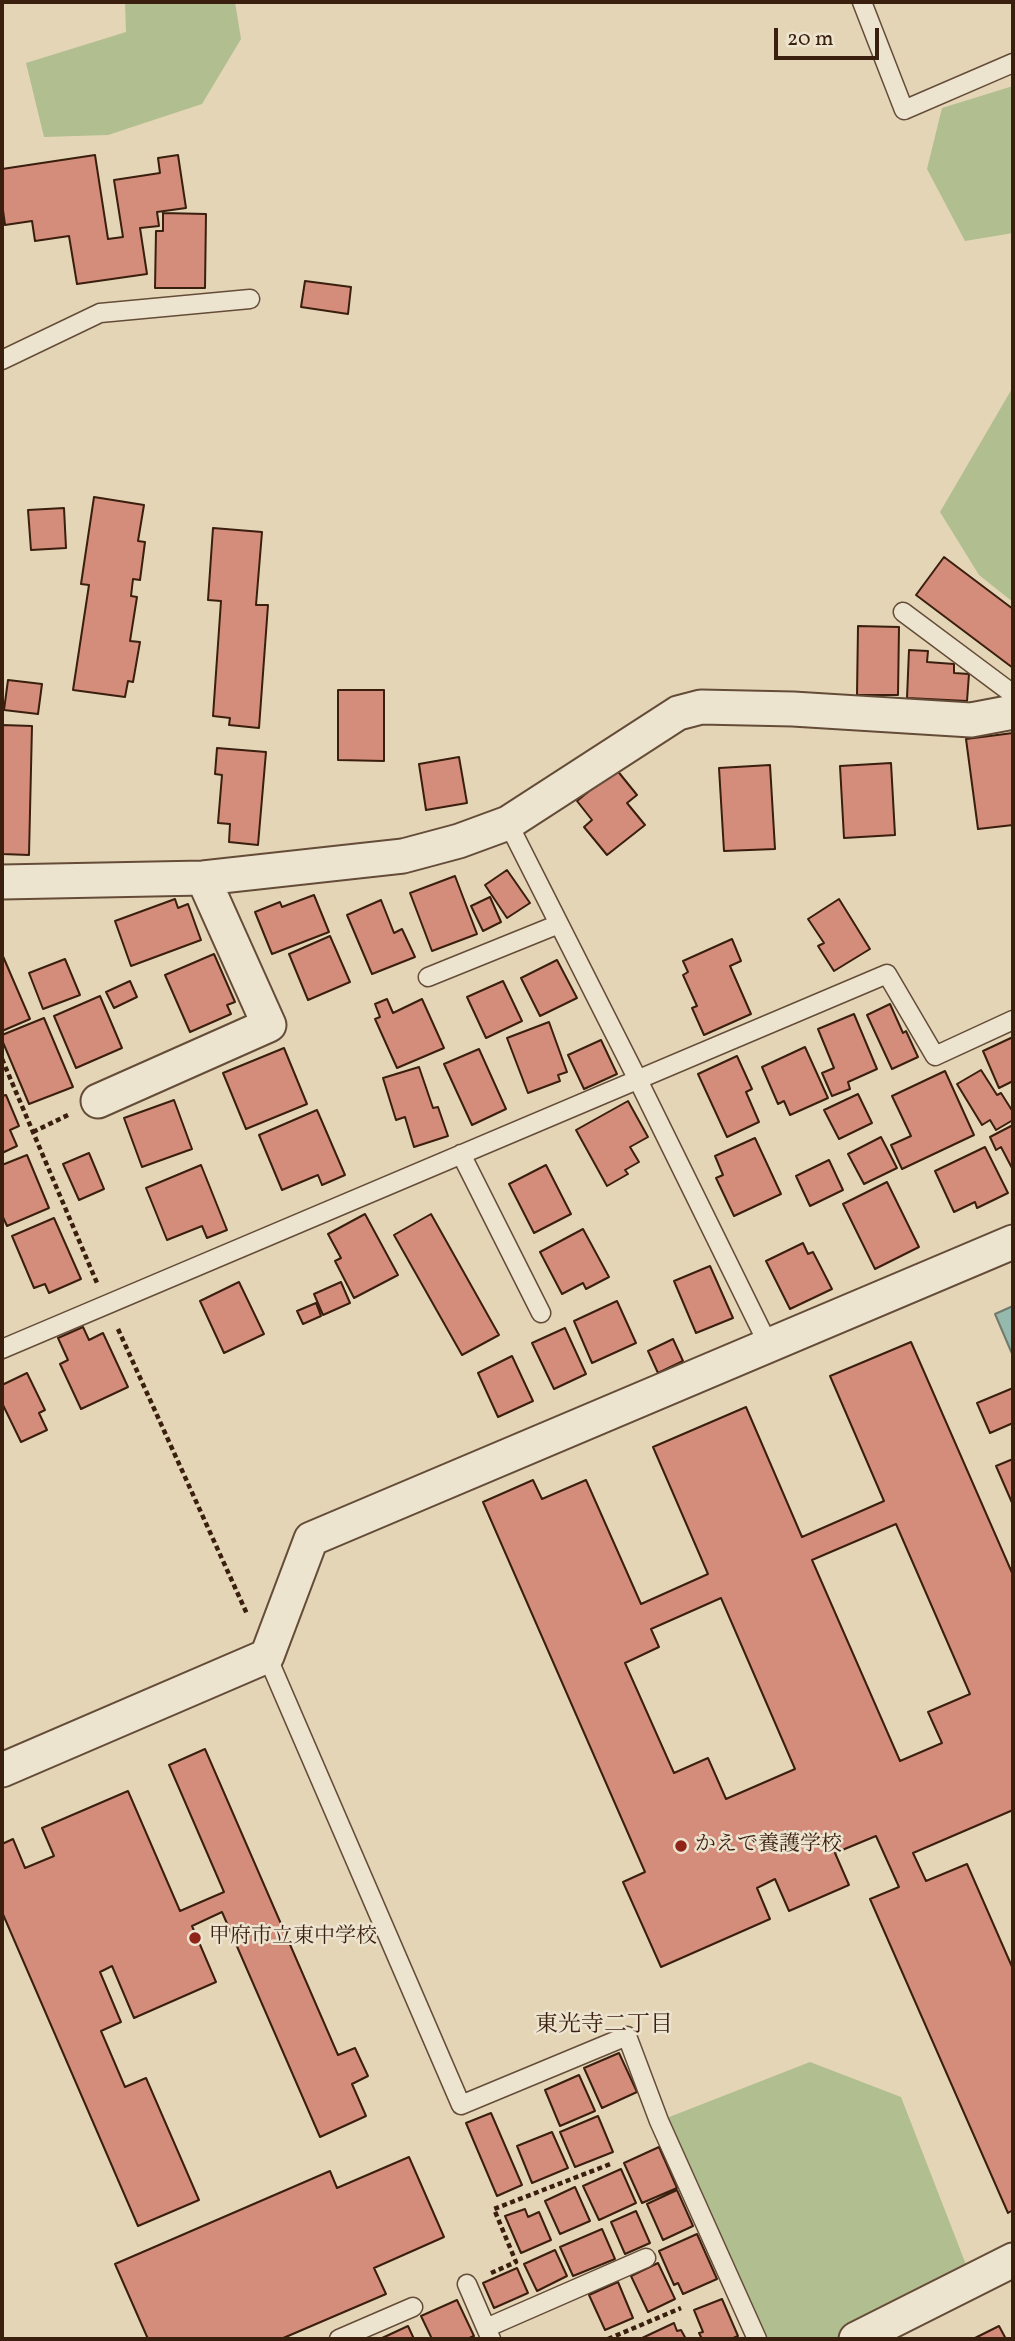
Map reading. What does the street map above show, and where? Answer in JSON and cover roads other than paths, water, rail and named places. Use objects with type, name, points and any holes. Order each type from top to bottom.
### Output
[{"type":"street","points":[[2,881],[204,878],[403,856],[459,841],[508,823],[678,713],[701,707],[793,709],[971,720],[1013,712]]},
{"type":"street","points":[[98,1101],[269,1025],[204,878]]},
{"type":"street","points":[[2,1770],[267,1656],[311,1539],[1013,1241]]},
{"type":"street","points":[[856,2339],[1013,2260]]},
{"type":"lane","points":[[862,2],[904,110],[1013,63]]},
{"type":"lane","points":[[2,360],[100,313],[250,299]]},
{"type":"lane","points":[[903,612],[1013,694]]},
{"type":"lane","points":[[508,823],[768,1344]]},
{"type":"lane","points":[[428,977],[559,924]]},
{"type":"lane","points":[[2,1349],[887,974],[935,1056],[1013,1020]]},
{"type":"lane","points":[[461,1154],[541,1313]]},
{"type":"lane","points":[[267,1656],[461,2105],[627,2036],[659,2121],[757,2339]]},
{"type":"lane","points":[[467,2284],[488,2333],[646,2258]]},
{"type":"lane","points":[[340,2339],[414,2307]]},
{"type":"water","points":[[1013,1306],[1013,1356],[995,1314]]},
{"type":"place","name":"かえで養護学校","points":[[681,1846]]},
{"type":"place","name":"甲府市立東中学校","points":[[195,1938]]},
{"type":"district","name":"東光寺二丁目","points":[[604,2027]]}]
